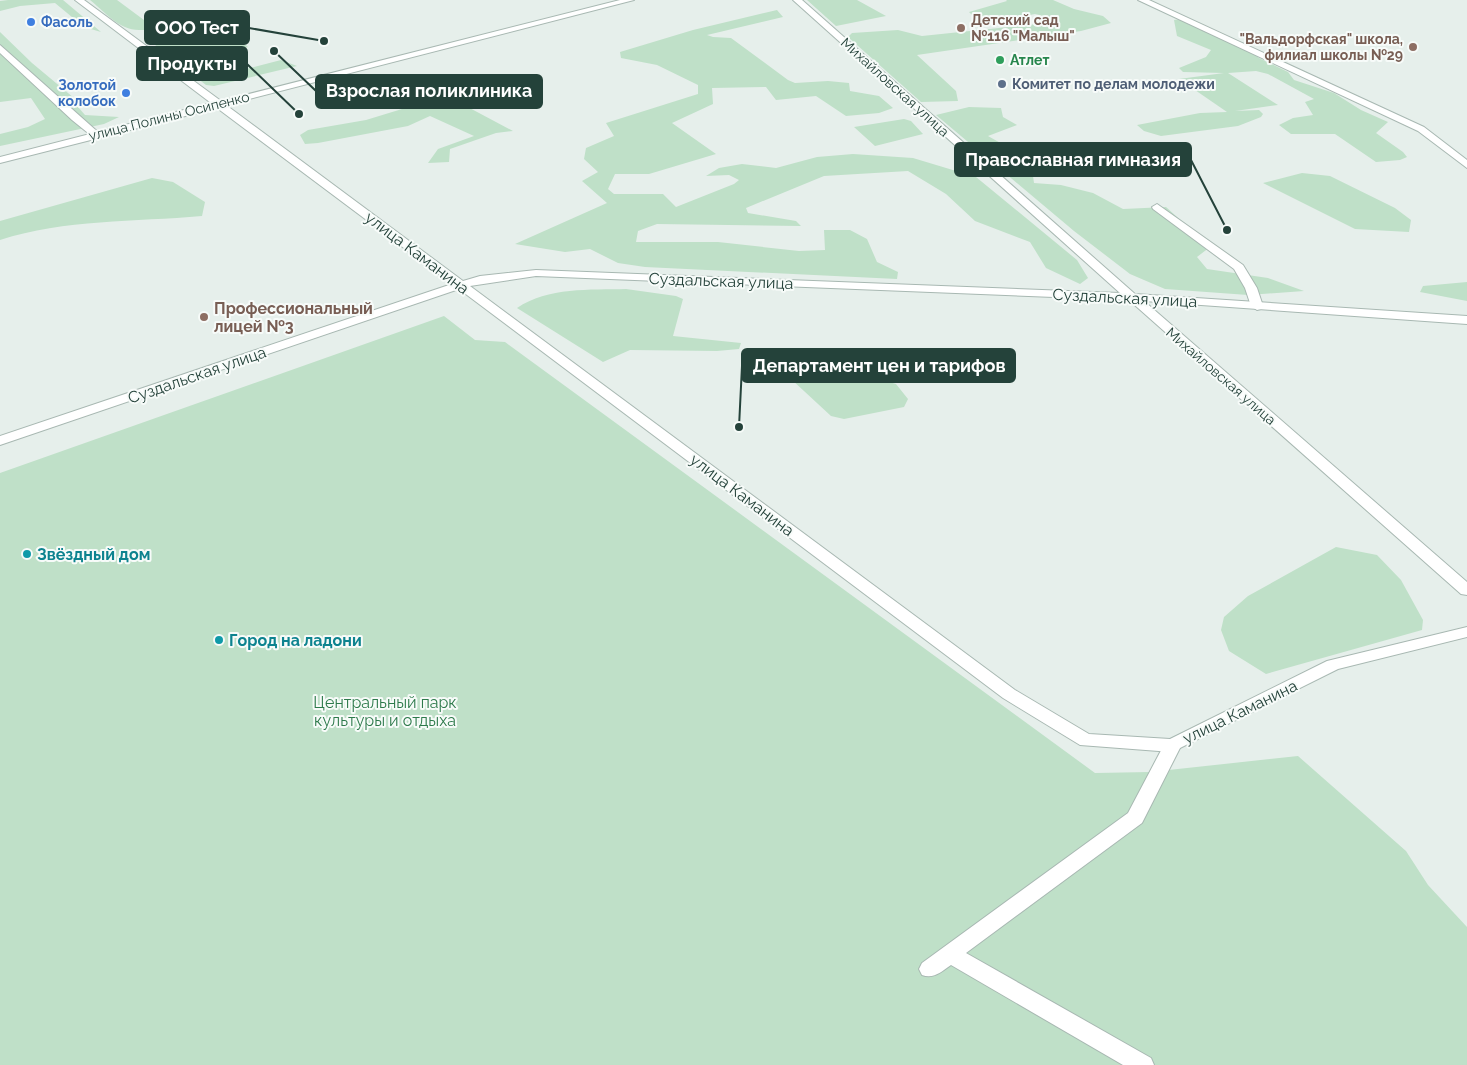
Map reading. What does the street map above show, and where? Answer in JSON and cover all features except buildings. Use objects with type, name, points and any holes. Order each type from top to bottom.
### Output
[{"type":"street","name":"улица Каманина","points":[[79,0],[1009,694],[1086,740],[1172,746],[1333,666],[1467,632]]},
{"type":"street","name":"улица Полины Осипенко","points":[[0,160],[218,103],[630,0]]},
{"type":"street","name":"Михайловская улица","points":[[797,0],[1132,297],[1467,590]]},
{"type":"street","points":[[1142,0],[1421,129],[1467,165]]},
{"type":"street","points":[[0,48],[75,118],[96,135]]},
{"type":"street","points":[[1158,207],[1239,267],[1251,288],[1257,306]]},
{"type":"street","name":"Суздальская улица","points":[[0,441],[460,285],[480,280],[536,273],[1132,297],[1467,320]]},
{"type":"street","points":[[929,969],[1135,818],[1172,746]]},
{"type":"street","points":[[950,954],[1142,1065]]},
{"type":"green space","points":[[63,0],[101,32],[84,27],[55,3],[20,6],[0,11],[0,1]]},
{"type":"green space","points":[[90,0],[117,0],[144,20],[185,15],[210,15],[203,25],[222,25],[248,47],[212,55],[234,72],[281,60],[297,66],[214,86],[206,85],[150,41],[153,38],[167,36],[166,31],[156,29],[139,30],[125,27],[113,20]]},
{"type":"green space","points":[[807,0],[857,0],[886,16],[836,26]]},
{"type":"green space","points":[[1006,0],[1053,0],[1074,9],[1103,16],[1111,23],[1081,31],[917,55],[956,91],[958,101],[921,102],[848,37],[852,33],[898,30],[922,36],[1048,23],[1048,17],[1035,14],[998,21],[976,19],[969,12]]},
{"type":"green space","points":[[777,10],[783,17],[707,35],[731,38],[788,80],[795,83],[828,81],[849,83],[850,91],[879,96],[893,108],[879,113],[846,116],[816,96],[776,100],[766,87],[712,88],[713,104],[672,123],[716,154],[649,174],[615,174],[608,189],[614,194],[663,194],[676,207],[734,184],[739,180],[729,175],[706,176],[719,168],[742,164],[776,168],[817,157],[853,154],[913,158],[976,177],[1077,260],[1088,278],[1080,284],[1046,268],[1030,242],[975,221],[946,194],[908,171],[824,176],[746,208],[748,213],[796,221],[801,226],[657,224],[638,231],[636,242],[718,242],[799,251],[825,250],[824,230],[850,230],[867,239],[877,262],[898,272],[897,279],[645,267],[618,263],[590,249],[565,252],[515,244],[607,203],[582,181],[598,172],[584,159],[586,148],[614,136],[606,123],[698,94],[698,85],[657,65],[621,58],[620,52],[693,30]]},
{"type":"green space","points":[[1181,19],[1251,51],[1259,58],[1288,72],[1294,80],[1334,93],[1361,110],[1388,122],[1376,133],[1403,152],[1407,157],[1400,160],[1376,162],[1335,134],[1291,134],[1279,125],[1293,118],[1313,115],[1305,102],[1314,99],[1268,74],[1256,71],[1228,73],[1278,105],[1235,111],[1259,110],[1263,114],[1261,117],[1238,126],[1161,136],[1144,131],[1137,125],[1200,113],[1227,112],[1179,79],[1224,73],[1183,72],[1179,68],[1206,57],[1211,50],[1177,36],[1174,20]]},
{"type":"green space","points":[[0,32],[32,63],[74,98],[78,107],[85,115],[119,117],[104,124],[0,146],[0,134],[28,127],[45,119],[31,98],[0,102]]},
{"type":"green space","points":[[468,92],[481,95],[464,105],[513,131],[496,133],[450,149],[449,162],[428,163],[438,149],[474,136],[430,116],[408,126],[318,143],[305,144],[300,135],[308,130],[366,120],[438,98]]},
{"type":"green space","points":[[969,107],[1001,108],[1003,117],[1017,125],[988,136],[1013,150],[1039,151],[1038,157],[1054,166],[1033,176],[1034,183],[1061,185],[1093,193],[1123,209],[1166,207],[1210,247],[1197,257],[1207,269],[1268,278],[1304,291],[1248,295],[1165,289],[1130,274],[1074,231],[936,115]]},
{"type":"green space","points":[[904,119],[911,121],[923,134],[875,146],[854,127]]},
{"type":"green space","points":[[1302,173],[1330,176],[1395,208],[1411,220],[1409,232],[1355,229],[1263,183]]},
{"type":"green space","points":[[152,178],[173,182],[205,202],[202,216],[100,222],[50,228],[0,240],[0,221]]},
{"type":"green space","points":[[1467,282],[1467,301],[1420,292],[1423,286]]},
{"type":"green space","points":[[626,289],[676,296],[683,299],[673,336],[741,343],[739,349],[717,351],[630,350],[603,362],[517,308],[542,296],[556,293]]},
{"type":"green space","name":"Центральный парк культуры и отдыха","points":[[444,316],[475,340],[505,342],[1095,773],[1150,772],[1298,756],[1406,851],[1428,885],[1467,927],[1467,1065],[0,1065],[0,473]]},
{"type":"green space","points":[[797,374],[866,375],[896,384],[908,399],[904,407],[844,419],[831,416],[791,379]]},
{"type":"green space","points":[[1336,547],[1377,555],[1401,580],[1423,620],[1422,630],[1266,674],[1229,651],[1221,630],[1224,617],[1248,596]]},
{"type":"place","name":"Фасоль","points":[[31,22]]},
{"type":"place","name":"Детский сад №116 \"Малыш\"","points":[[961,28]]},
{"type":"place","name":"ООО Тест","points":[[324,41]]},
{"type":"place","name":"\"Вальдорфская\" школа, филиал школы №29","points":[[1413,47]]},
{"type":"place","name":"Взрослая поликлиника","points":[[274,51]]},
{"type":"place","name":"Атлет","points":[[1000,60]]},
{"type":"place","name":"Комитет по делам молодежи","points":[[1002,84]]},
{"type":"place","name":"Золотой колобок","points":[[126,93]]},
{"type":"place","name":"Продукты","points":[[299,114]]},
{"type":"place","name":"Православная гимназия","points":[[1227,230]]},
{"type":"place","name":"Профессиональный лицей №3","points":[[204,317]]},
{"type":"place","name":"Департамент цен и тарифов","points":[[739,427]]},
{"type":"place","name":"Звёздный дом","points":[[27,554]]},
{"type":"place","name":"Город на ладони","points":[[219,640]]}]
